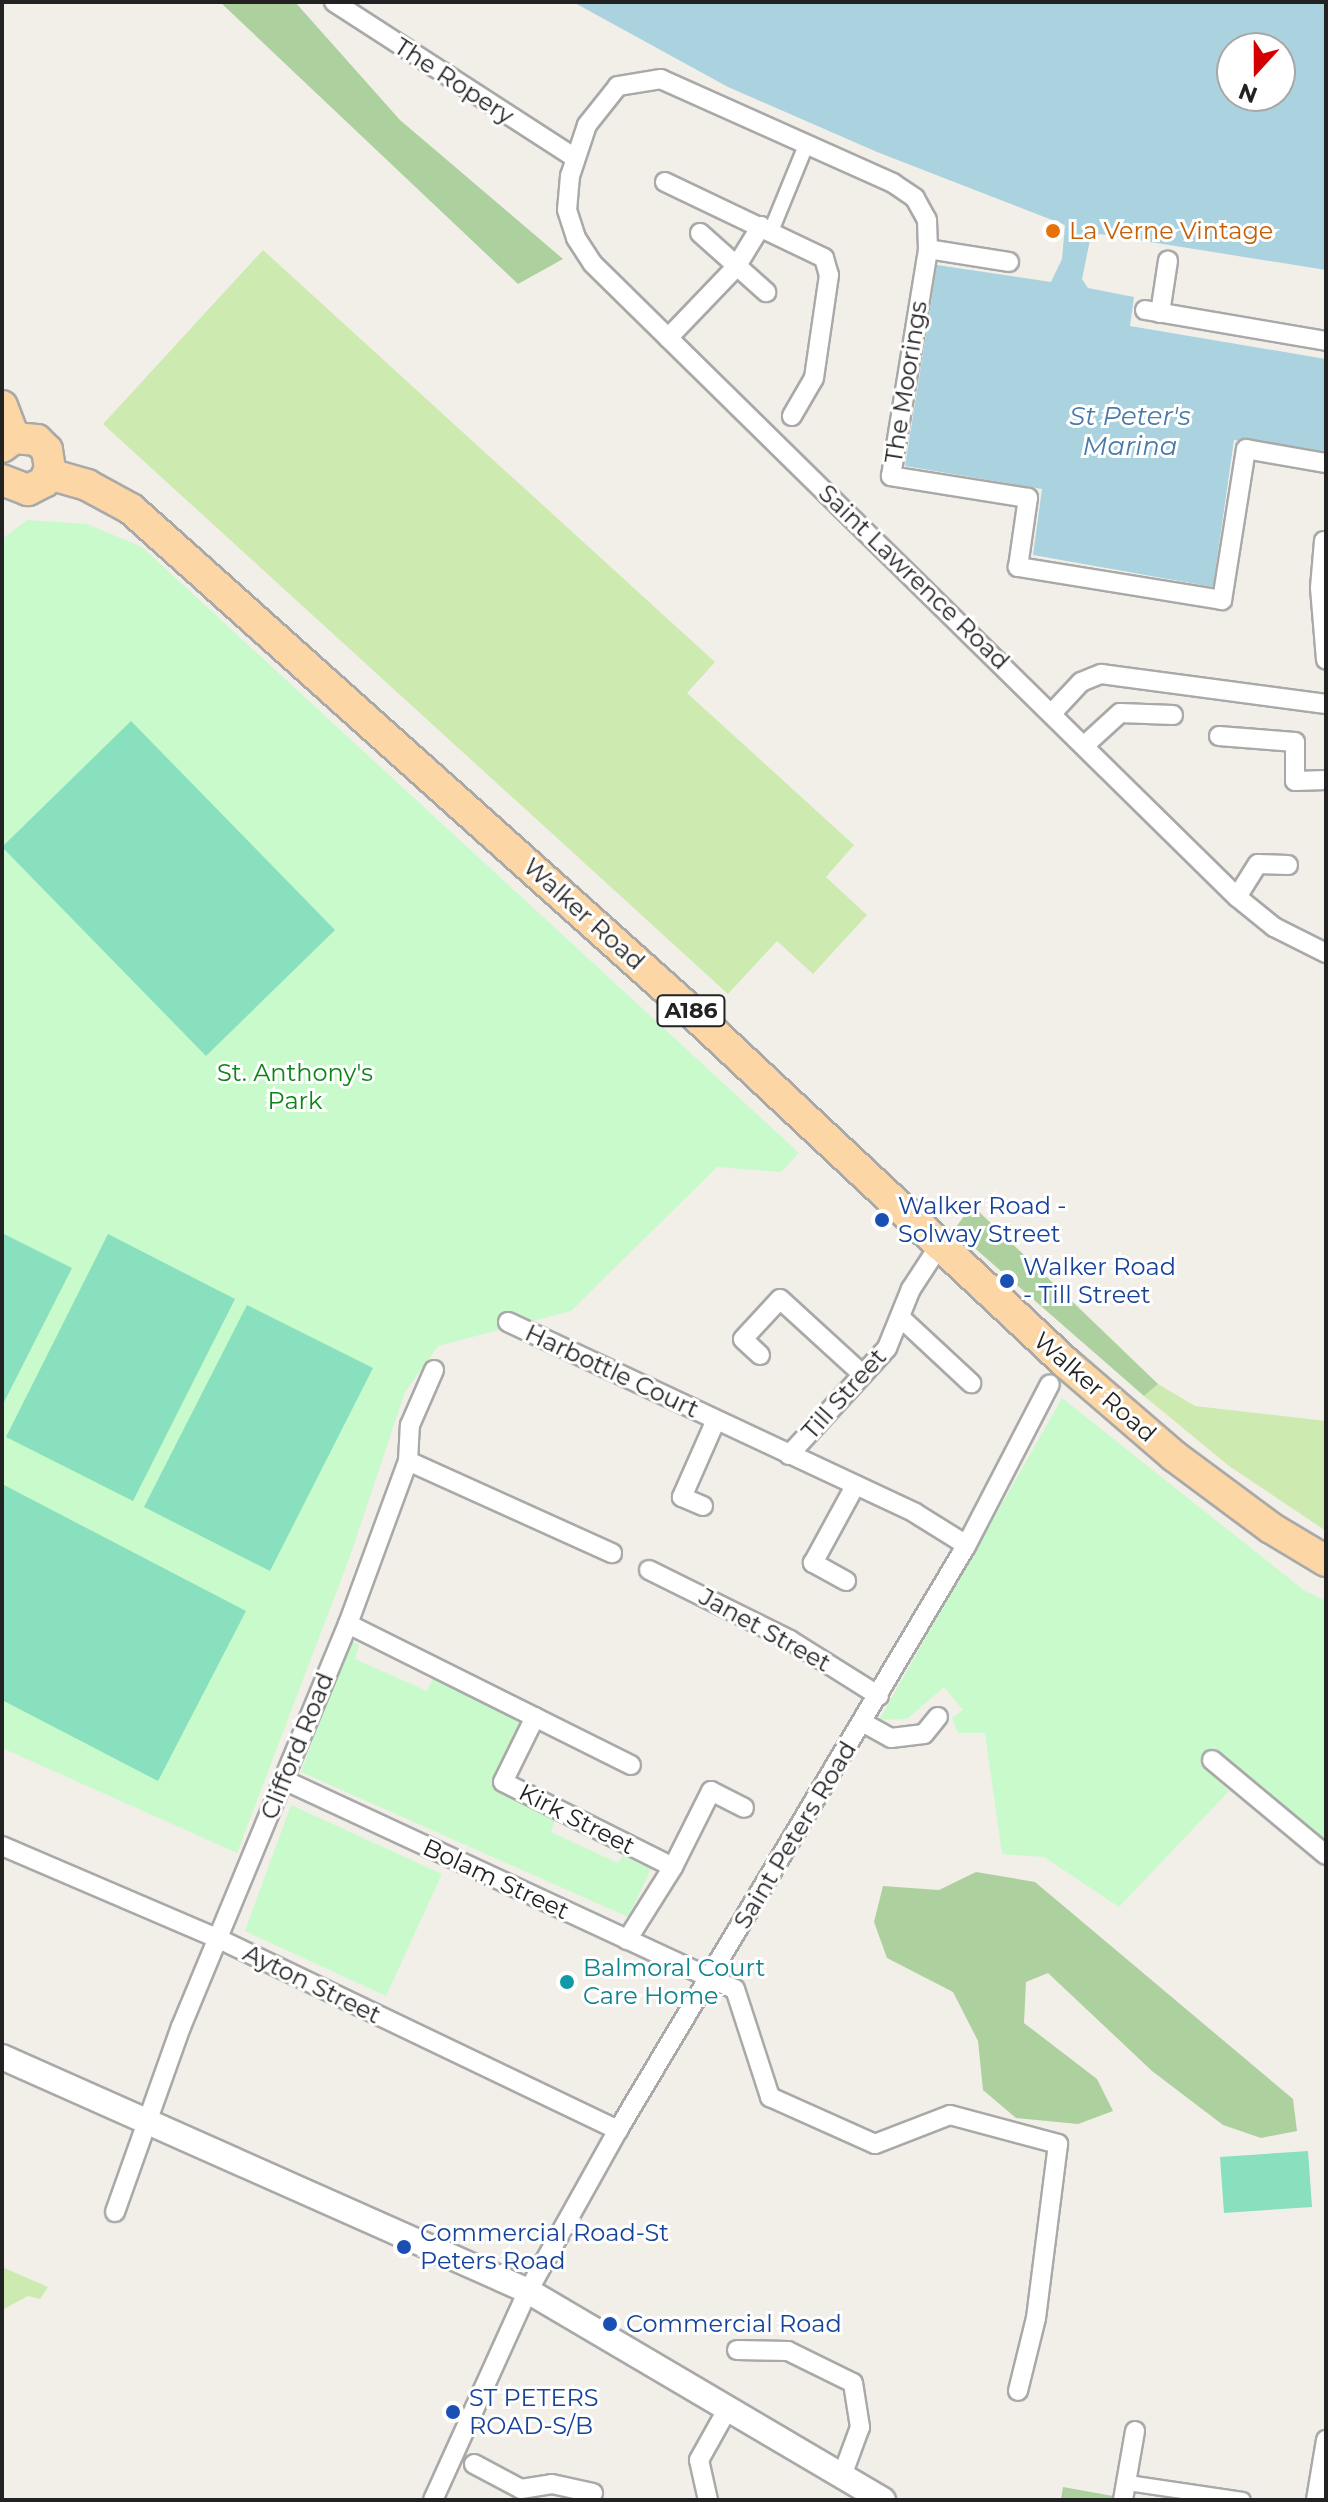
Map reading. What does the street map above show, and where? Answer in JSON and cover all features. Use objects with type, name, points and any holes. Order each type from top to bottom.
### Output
[{"type":"main road","points":[[2,406],[8,442],[28,437],[44,446],[49,474],[28,490],[2,480]]},
{"type":"main road","name":"Walker Road","points":[[49,474],[107,494],[165,538],[672,993],[939,1246],[1174,1456],[1271,1528],[1326,1561]]},
{"type":"street","name":"The Ropery","points":[[334,2],[575,158]]},
{"type":"street","name":"The Moorings","points":[[575,158],[600,102],[618,86],[649,78],[675,84],[807,143],[915,198],[927,220],[928,249],[891,476],[1028,498],[1018,567],[1222,600],[1246,449],[1326,463]]},
{"type":"street","points":[[668,338],[736,267],[766,229],[807,143]]},
{"type":"street","name":"Saint Lawrence Road","points":[[575,158],[567,210],[576,238],[592,263],[1086,744],[1237,897],[1274,927],[1326,953]]},
{"type":"street","points":[[665,182],[818,253],[829,267],[814,378],[792,416]]},
{"type":"street","points":[[700,233],[766,292]]},
{"type":"street","points":[[928,249],[1009,262]]},
{"type":"street","points":[[1168,261],[1153,311],[1326,341]]},
{"type":"street","points":[[1324,541],[1320,588],[1326,660]]},
{"type":"street","points":[[1053,712],[1081,682],[1101,674],[1326,704]]},
{"type":"street","points":[[1086,744],[1120,713],[1173,715]]},
{"type":"street","points":[[1219,736],[1295,742],[1295,781],[1326,780]]},
{"type":"street","points":[[1237,897],[1258,864],[1288,865]]},
{"type":"street","name":"Till Street","points":[[789,1455],[887,1348],[911,1289],[939,1246]]},
{"type":"street","points":[[760,1355],[743,1339],[780,1299],[862,1374]]},
{"type":"street","points":[[901,1318],[971,1383]]},
{"type":"street","name":"Harbottle Court","points":[[508,1322],[855,1486],[960,1541]]},
{"type":"street","name":"Clifford Road","points":[[115,2212],[217,1938],[348,1624],[408,1461],[410,1425],[434,1370]]},
{"type":"street","name":"Saint Peters Road","points":[[433,2500],[528,2291],[618,2130],[966,1546],[1050,1384]]},
{"type":"street","name":"Harbottle Court","points":[[703,1506],[682,1497],[716,1420]]},
{"type":"street","points":[[408,1461],[612,1553]]},
{"type":"street","points":[[846,1581],[813,1563],[855,1486]]},
{"type":"street","name":"Janet Street","points":[[649,1570],[790,1640],[879,1696]]},
{"type":"street","points":[[348,1624],[631,1765]]},
{"type":"street","name":"Kirk Street","points":[[535,1717],[503,1782],[673,1867]]},
{"type":"street","points":[[862,1722],[891,1738],[924,1734],[938,1717]]},
{"type":"street","points":[[1212,1760],[1326,1855]]},
{"type":"street","name":"Bolam Street","points":[[284,1780],[735,1989],[770,2097],[875,2144],[950,2115],[1058,2144],[1036,2318],[1018,2391]]},
{"type":"street","points":[[627,1940],[673,1867],[711,1791],[744,1808]]},
{"type":"street","name":"Ayton Street","points":[[2,1846],[217,1938],[618,2130]]},
{"type":"street","points":[[2,2057],[528,2291],[883,2500]]},
{"type":"street","points":[[737,2350],[788,2351],[853,2383],[860,2427],[842,2476]]},
{"type":"street","points":[[708,2500],[699,2460],[727,2410]]},
{"type":"street","points":[[1135,2431],[1126,2492],[1243,2500]]},
{"type":"street","points":[[1316,2500],[1326,2440]]},
{"type":"street","points":[[474,2464],[519,2494],[552,2484],[593,2493]]},
{"type":"green space","points":[[220,2],[295,2],[400,120],[563,259],[518,284]]},
{"type":"green space","points":[[263,250],[715,662],[687,693],[854,845],[826,877],[867,915],[813,974],[777,941],[728,994],[103,424]]},
{"type":"green space","name":"St. Anthony's Park","points":[[27,520],[87,524],[142,547],[799,1153],[781,1172],[717,1167],[571,1311],[438,1346],[405,1392],[349,1559],[237,1853],[2,1748],[2,539]]},
{"type":"green space","points":[[131,721],[335,930],[206,1056],[2,847]]},
{"type":"green space","points":[[972,1205],[1158,1384],[1144,1396],[954,1230]]},
{"type":"green space","points":[[2,1233],[72,1268],[2,1406]]},
{"type":"green space","points":[[108,1234],[235,1299],[133,1501],[6,1437]]},
{"type":"green space","points":[[247,1305],[373,1368],[270,1571],[144,1507]]},
{"type":"green space","points":[[1158,1384],[1195,1406],[1326,1421],[1326,1531],[1229,1466],[1144,1396]]},
{"type":"green space","points":[[1062,1398],[1305,1591],[1326,1601],[1326,1844],[1214,1747],[1200,1764],[1229,1791],[1119,1907],[1044,1857],[1002,1854],[985,1733],[958,1733],[952,1718],[963,1710],[944,1687],[907,1719],[879,1720]]},
{"type":"green space","points":[[2,1484],[246,1611],[158,1781],[2,1700]]},
{"type":"green space","points":[[350,1640],[359,1645],[355,1659],[427,1691],[433,1678],[527,1724],[498,1787],[556,1817],[551,1832],[618,1863],[623,1856],[651,1869],[628,1917],[301,1772]]},
{"type":"green space","points":[[291,1805],[442,1874],[386,1996],[245,1931]]},
{"type":"green space","points":[[976,1872],[1035,1882],[1293,2099],[1297,2131],[1261,2138],[1223,2125],[1152,2071],[1048,1973],[1026,1982],[1024,2023],[1097,2079],[1113,2111],[1078,2124],[1016,2118],[983,2090],[978,2041],[953,1992],[887,1958],[874,1922],[883,1886],[939,1890]]},
{"type":"green space","points":[[1308,2151],[1312,2207],[1224,2213],[1220,2157]]},
{"type":"green space","points":[[2,2267],[48,2287],[40,2299],[28,2296],[2,2310]]},
{"type":"green space","points":[[1063,2487],[1113,2496],[1112,2500],[1061,2500]]},
{"type":"water","name":"St Peter's Marina","points":[[573,2],[1326,2],[1326,270],[1100,234],[1090,240],[1082,279],[1088,288],[1134,297],[1130,326],[1326,359],[1326,454],[1234,440],[1213,587],[1033,555],[1042,489],[905,466],[937,265],[1051,282],[1062,259],[1065,225],[877,152],[728,87]]},
{"type":"place","name":"La Verne Vintage","points":[[1053,231]]},
{"type":"place","name":"Walker Road - Solway Street","points":[[882,1220]]},
{"type":"place","name":"Walker Road - Till Street","points":[[1007,1281]]},
{"type":"place","name":"Balmoral Court Care Home","points":[[567,1982]]},
{"type":"place","name":"Commercial Road-St Peters Road","points":[[404,2247]]},
{"type":"place","name":"Commercial Road","points":[[610,2324]]},
{"type":"place","name":"ST PETERS ROAD-S/B","points":[[453,2412]]}]
